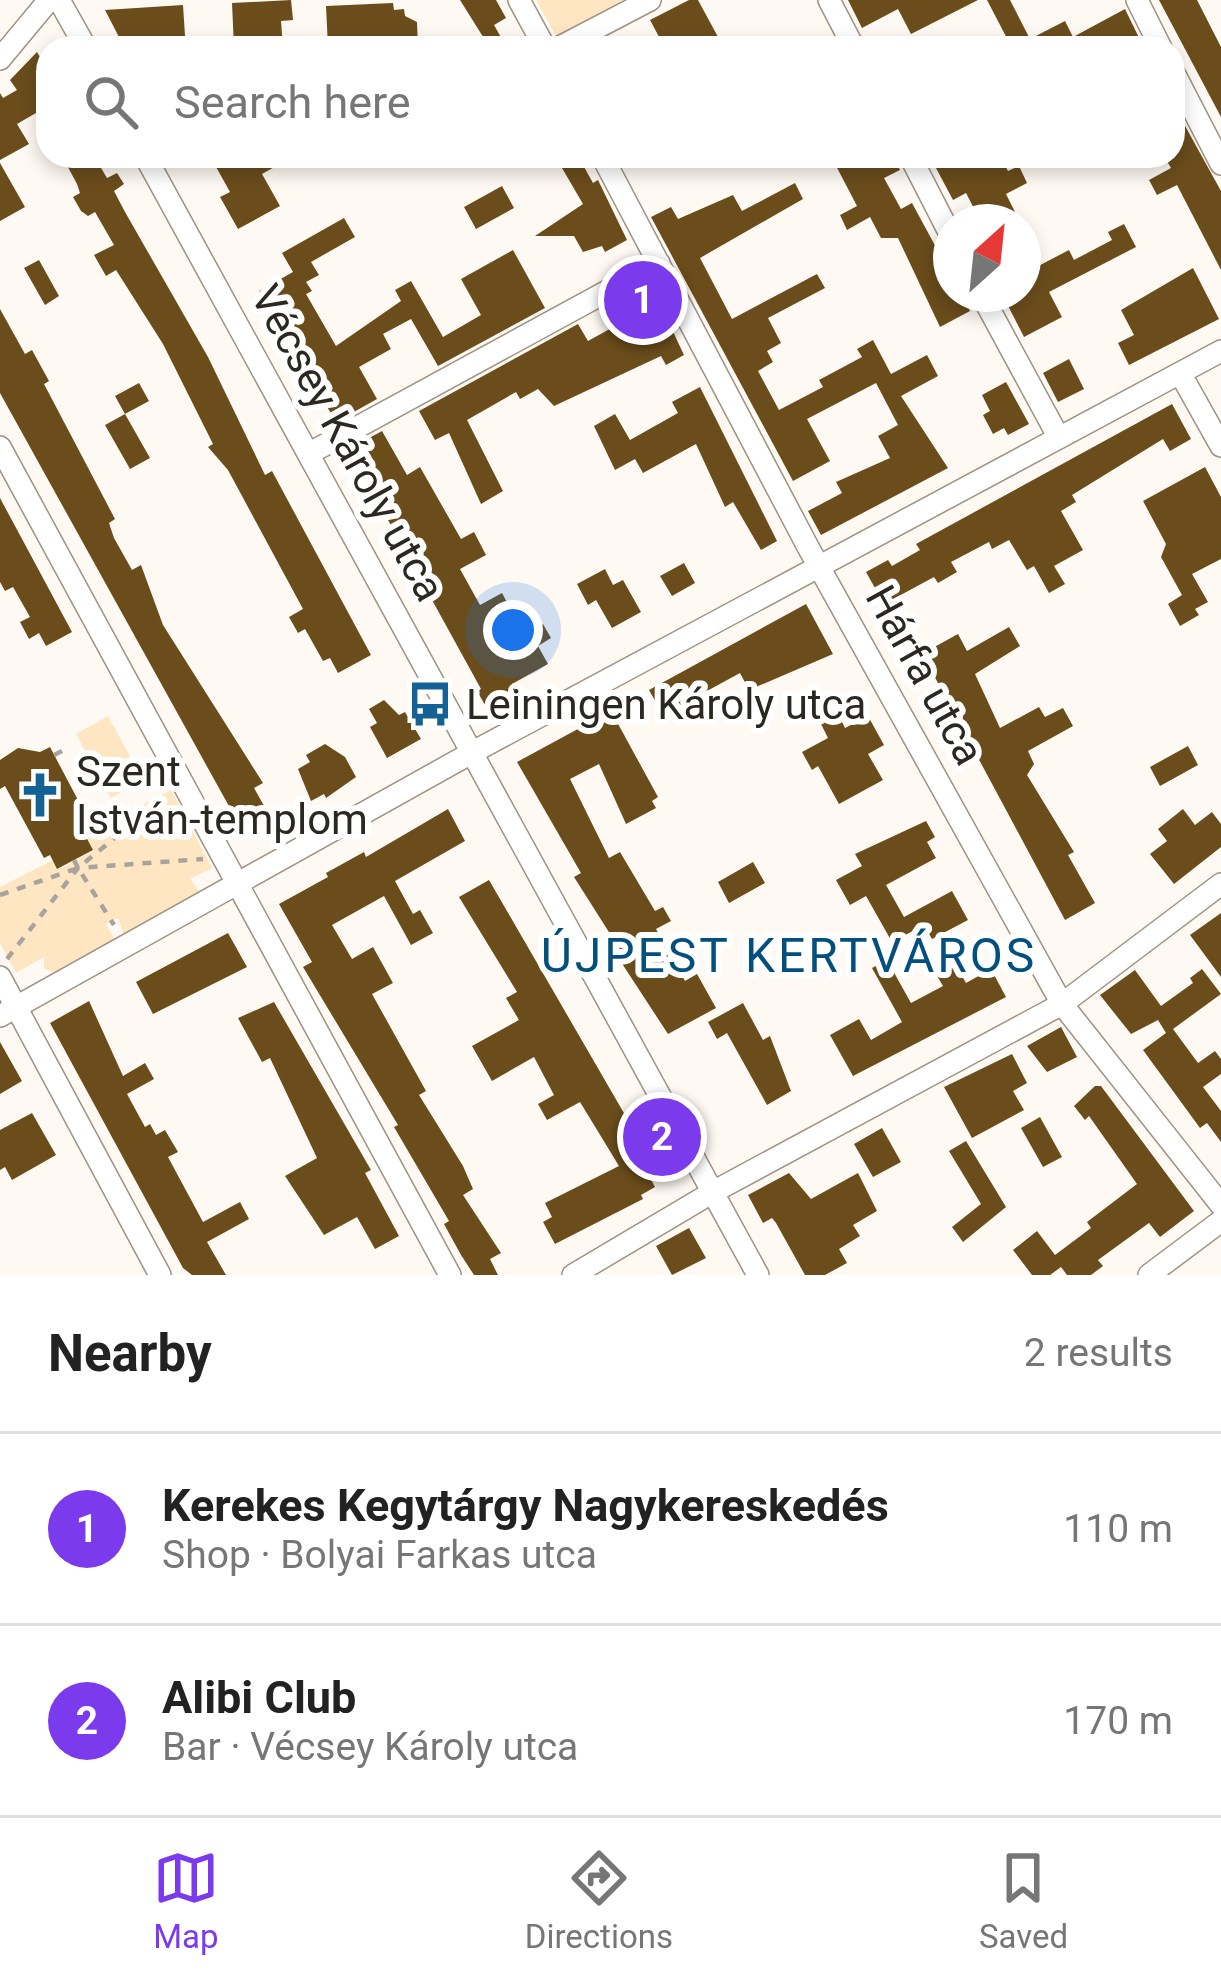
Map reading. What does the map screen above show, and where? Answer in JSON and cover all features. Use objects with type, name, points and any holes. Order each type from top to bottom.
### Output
[{"type":"street","points":[[0,59],[49,0]]},
{"type":"street","points":[[59,0],[79,36]]},
{"type":"street","points":[[519,0],[538,36]]},
{"type":"street","points":[[581,36],[650,0]]},
{"type":"street","points":[[829,0],[848,36]]},
{"type":"street","points":[[1137,0],[1155,36]]},
{"type":"street","points":[[1185,94],[1221,164]]},
{"type":"street","name":"Vécsey Károly utca","points":[[153,168],[758,1275]]},
{"type":"street","name":"Hárfa utca","points":[[608,168],[1062,1004],[1221,1204]]},
{"type":"street","points":[[916,168],[935,204]]},
{"type":"street","points":[[310,453],[659,263]]},
{"type":"street","points":[[991,312],[1059,438]]},
{"type":"street","points":[[8,1011],[473,752],[1221,351]]},
{"type":"street","points":[[1180,373],[1221,446]]},
{"type":"street","points":[[0,447],[449,1275]]},
{"type":"street","points":[[573,1275],[713,1192],[1062,1004],[1221,884]]},
{"type":"street","points":[[2,970],[8,1011],[160,1275]]},
{"type":"street","points":[[1149,1275],[1221,1221]]},
{"type":"path","points":[[54,755],[62,751]]},
{"type":"path","points":[[2,970],[78,868],[175,789]]},
{"type":"path","points":[[0,895],[78,868],[212,858]]},
{"type":"path","points":[[74,860],[114,925]]},
{"type":"shaded area","points":[[536,0],[634,0],[564,36],[556,36]]},
{"type":"shaded area","points":[[108,716],[143,780],[111,798],[76,734]]},
{"type":"shaded area","points":[[171,790],[212,868],[190,879],[200,892],[195,899],[124,936],[118,918],[106,924],[115,940],[56,973],[44,969],[44,957],[16,973],[0,943],[0,887],[53,860],[58,870],[93,851],[85,835]]},
{"type":"building","points":[[291,0],[293,20],[281,21],[282,36],[233,36],[232,3]]},
{"type":"building","points":[[460,0],[496,0],[506,18],[494,25],[500,36],[482,36]]},
{"type":"building","points":[[698,0],[718,36],[659,36],[650,20]]},
{"type":"building","points":[[848,0],[978,0],[911,34],[898,9],[862,28]]},
{"type":"building","points":[[987,0],[1010,0],[1028,36],[1006,36]]},
{"type":"building","points":[[1159,0],[1197,0],[1221,47],[1221,117],[1185,49],[1185,36],[1178,36]]},
{"type":"building","points":[[393,3],[394,10],[404,9],[405,16],[417,22],[418,36],[327,36],[326,6]]},
{"type":"building","points":[[183,5],[185,36],[118,36],[105,10]]},
{"type":"building","points":[[1125,9],[1138,36],[1075,36]]},
{"type":"building","points":[[1065,21],[1072,36],[1036,36]]},
{"type":"building","points":[[36,53],[36,113],[17,124],[29,144],[0,160],[0,93],[3,98],[17,90],[10,80]]},
{"type":"building","points":[[1185,126],[1221,191],[1221,270],[1177,185],[1157,195],[1149,180],[1171,168],[1185,168]]},
{"type":"building","points":[[0,163],[25,207],[0,221]]},
{"type":"building","points":[[68,168],[101,168],[107,178],[117,173],[124,184],[114,191],[125,212],[208,357],[265,475],[272,471],[371,655],[338,673],[330,658],[323,661],[305,629],[298,633],[289,617],[303,609],[228,470],[208,447],[213,444],[163,344],[116,270],[106,276],[94,255],[114,245],[95,212],[88,216],[81,211],[73,197],[80,193]]},
{"type":"building","points":[[217,168],[273,168],[262,174],[280,206],[238,229],[220,197],[230,192]]},
{"type":"building","points":[[562,168],[585,168],[593,183],[598,180],[627,240],[605,252],[602,246],[583,252],[574,236],[535,236],[583,204]]},
{"type":"building","points":[[837,168],[899,168],[884,178],[901,209],[912,203],[933,242],[933,312],[968,312],[940,327],[898,238],[881,238],[870,217],[847,230],[840,215],[857,206]]},
{"type":"building","points":[[936,168],[1020,168],[1027,183],[1006,194],[1011,204],[972,204],[966,193],[953,200]]},
{"type":"building","points":[[795,183],[803,199],[700,258],[732,319],[817,274],[825,288],[768,318],[781,343],[767,351],[773,362],[758,371],[779,410],[823,387],[819,380],[862,357],[857,349],[873,340],[891,374],[927,355],[938,376],[901,396],[948,468],[821,535],[808,511],[842,493],[836,482],[890,458],[878,436],[898,425],[876,383],[807,419],[830,461],[793,481],[651,217],[671,207],[678,219],[733,195],[742,211]]},
{"type":"building","points":[[502,186],[514,208],[476,229],[464,207]]},
{"type":"building","points":[[344,218],[355,237],[311,262],[319,275],[306,282],[312,291],[306,294],[336,346],[401,301],[395,290],[411,281],[443,337],[481,315],[461,279],[513,250],[545,308],[438,366],[411,319],[383,334],[391,349],[359,367],[377,399],[336,422],[259,291],[293,272],[282,253]]},
{"type":"building","points":[[1124,224],[1136,247],[1049,292],[1062,317],[1024,337],[1011,312],[1041,312],[1041,265],[1069,250],[1074,260],[1112,240],[1108,232]]},
{"type":"building","points":[[39,260],[59,296],[45,305],[24,268]]},
{"type":"building","points":[[1193,268],[1219,319],[1129,365],[1118,343],[1134,335],[1121,310]]},
{"type":"building","points":[[651,285],[684,355],[666,365],[661,356],[554,406],[538,389],[520,399],[516,392],[467,420],[503,491],[481,504],[449,433],[435,440],[419,411],[578,324],[588,341],[626,320],[616,303]]},
{"type":"building","points":[[0,309],[25,354],[32,350],[49,381],[44,384],[115,519],[109,523],[114,538],[132,570],[141,565],[163,625],[263,783],[254,788],[272,820],[245,835],[0,393]]},
{"type":"building","points":[[1069,359],[1084,389],[1058,402],[1043,373]]},
{"type":"building","points":[[1006,382],[1029,424],[1008,435],[1004,428],[993,434],[983,415],[990,411],[982,395]]},
{"type":"building","points":[[139,383],[149,401],[125,414],[115,396]]},
{"type":"building","points":[[700,387],[777,541],[761,550],[733,502],[725,507],[696,444],[643,473],[635,459],[615,470],[594,426],[615,414],[630,440],[678,413],[672,402]]},
{"type":"building","points":[[1172,404],[1191,439],[1170,451],[1163,439],[1072,495],[1076,502],[1061,511],[1083,550],[1054,566],[1065,584],[1049,593],[1034,566],[1027,570],[1009,540],[992,549],[989,542],[951,562],[957,572],[938,583],[934,577],[884,604],[866,572],[888,560],[892,566],[920,550],[916,544]]},
{"type":"building","points":[[125,414],[150,458],[130,469],[105,425]]},
{"type":"building","points":[[382,431],[407,475],[420,467],[461,539],[474,532],[486,555],[460,569],[480,605],[502,593],[524,634],[543,624],[551,638],[538,646],[548,664],[512,684],[518,696],[489,712],[477,691],[481,689],[349,449]]},
{"type":"building","points":[[1205,467],[1221,497],[1221,559],[1192,574],[1208,602],[1195,609],[1199,615],[1180,626],[1168,604],[1182,595],[1161,557],[1166,544],[1143,501]]},
{"type":"building","points":[[0,498],[72,632],[46,646],[39,633],[29,639],[20,622],[30,617],[13,587],[5,591],[0,582]]},
{"type":"building","points":[[684,563],[695,583],[672,596],[660,576]]},
{"type":"building","points":[[605,569],[613,585],[623,580],[641,612],[612,628],[596,600],[588,605],[577,584]]},
{"type":"building","points":[[806,604],[833,654],[749,690],[740,673],[663,715],[649,690]]},
{"type":"building","points":[[1009,627],[1020,646],[975,674],[1000,728],[1039,707],[1045,717],[1063,708],[1073,726],[1028,751],[1034,764],[1027,775],[1074,852],[1068,855],[1095,903],[1065,920],[931,670],[936,667],[927,651],[958,634],[967,651]]},
{"type":"building","points":[[384,700],[399,715],[405,712],[421,739],[387,758],[370,727],[377,723],[369,709]]},
{"type":"building","points":[[836,710],[845,728],[868,716],[884,745],[868,754],[883,780],[839,804],[818,766],[812,770],[802,752],[828,738],[819,720]]},
{"type":"building","points":[[611,711],[658,797],[652,801],[656,808],[626,824],[599,764],[570,779],[609,858],[620,852],[655,911],[663,907],[671,921],[656,929],[685,981],[697,974],[716,1008],[668,1034],[621,962],[626,959],[574,877],[581,873],[517,762]]},
{"type":"building","points":[[325,744],[345,757],[356,777],[326,798],[324,794],[311,801],[298,769],[310,762],[306,755]]},
{"type":"building","points":[[1188,746],[1198,765],[1160,786],[1150,767]]},
{"type":"building","name":"Szent István-templom","points":[[50,747],[87,817],[78,822],[93,850],[57,869],[50,855],[44,858],[5,786],[0,789],[0,760],[18,748],[40,752]]},
{"type":"building","points":[[448,809],[465,841],[395,881],[413,914],[420,910],[433,933],[411,945],[384,896],[332,925],[352,959],[373,947],[393,983],[372,994],[426,1091],[419,1095],[463,1166],[473,1189],[463,1195],[501,1253],[490,1259],[498,1275],[474,1275],[461,1255],[444,1224],[449,1221],[394,1127],[398,1125],[303,967],[312,962],[279,904],[328,877],[326,873],[364,852],[366,857]]},
{"type":"building","points":[[1183,809],[1195,825],[1212,812],[1221,824],[1221,847],[1174,884],[1150,854],[1167,841],[1158,829]]},
{"type":"building","points":[[926,821],[935,837],[927,842],[936,858],[886,885],[904,917],[952,891],[968,920],[932,939],[924,925],[892,942],[866,896],[850,905],[836,880],[862,866],[855,854]]},
{"type":"building","points":[[753,862],[765,883],[729,903],[718,882]]},
{"type":"building","points":[[489,880],[632,1127],[638,1124],[646,1139],[633,1146],[655,1187],[641,1195],[643,1199],[555,1244],[543,1222],[552,1217],[545,1203],[619,1166],[580,1102],[547,1120],[538,1104],[554,1095],[534,1057],[492,1081],[472,1046],[519,1020],[506,998],[517,992],[459,897]]},
{"type":"building","points":[[1221,913],[1221,977],[1190,935]]},
{"type":"building","points":[[228,933],[247,967],[153,1014],[136,982]]},
{"type":"building","points":[[949,954],[966,983],[991,969],[1006,997],[853,1076],[830,1035],[859,1019],[871,1040],[902,1022],[872,968],[887,960],[911,1003],[943,986],[930,964]]},
{"type":"building","points":[[1202,969],[1221,994],[1173,1029],[1198,1063],[1215,1051],[1221,1059],[1221,1074],[1203,1087],[1221,1111],[1221,1142],[1207,1123],[1200,1128],[1143,1050],[1166,1033],[1158,1020],[1131,1034],[1100,995],[1135,970],[1161,1006],[1193,983],[1190,978]]},
{"type":"building","points":[[89,1001],[123,1076],[145,1063],[154,1079],[127,1094],[145,1127],[150,1124],[156,1135],[165,1130],[178,1152],[168,1157],[203,1222],[240,1202],[249,1219],[207,1242],[226,1275],[192,1275],[183,1268],[50,1023]]},
{"type":"building","points":[[274,1002],[371,1170],[365,1173],[399,1236],[375,1249],[357,1217],[324,1235],[285,1176],[317,1158],[270,1058],[262,1062],[238,1018]]},
{"type":"building","points":[[743,1003],[763,1040],[770,1036],[791,1091],[767,1105],[727,1033],[717,1039],[708,1022]]},
{"type":"building","points":[[1061,1027],[1077,1057],[1047,1072],[1027,1046]]},
{"type":"building","points":[[0,1042],[22,1081],[0,1094]]},
{"type":"building","points":[[1012,1054],[1027,1083],[1013,1091],[1024,1110],[972,1138],[944,1087]]},
{"type":"building","points":[[1101,1086],[1194,1211],[1160,1237],[1149,1223],[1098,1260],[1103,1266],[1091,1275],[1067,1275],[1061,1267],[1050,1275],[1032,1275],[1013,1250],[1037,1231],[1055,1255],[1091,1228],[1087,1222],[1137,1184],[1089,1116],[1085,1120],[1074,1106]]},
{"type":"building","points":[[32,1113],[56,1155],[12,1180],[5,1167],[0,1170],[0,1130]]},
{"type":"building","points":[[1040,1117],[1062,1157],[1043,1167],[1021,1128]]},
{"type":"building","points":[[882,1128],[901,1162],[873,1177],[854,1144]]},
{"type":"building","points":[[966,1141],[1006,1207],[963,1242],[952,1227],[981,1204],[949,1151]]},
{"type":"building","points":[[789,1173],[811,1199],[858,1173],[877,1211],[853,1225],[860,1236],[839,1249],[847,1263],[825,1275],[805,1275],[776,1223],[772,1218],[763,1223],[748,1195]]},
{"type":"building","points":[[689,1228],[706,1258],[672,1275],[656,1246]]},
{"type":"place","name":"Kerekes Kegytárgy Nagykereskedés","points":[[643,300]]},
{"type":"place","name":"Leiningen Károly utca","points":[[430,704]]},
{"type":"place","name":"Szent István-templom","points":[[40,795]]},
{"type":"place","name":"Alibi Club","points":[[662,1137]]},
{"type":"district","name":"ÚJPEST KERTVÁROS","points":[[789,955]]}]
